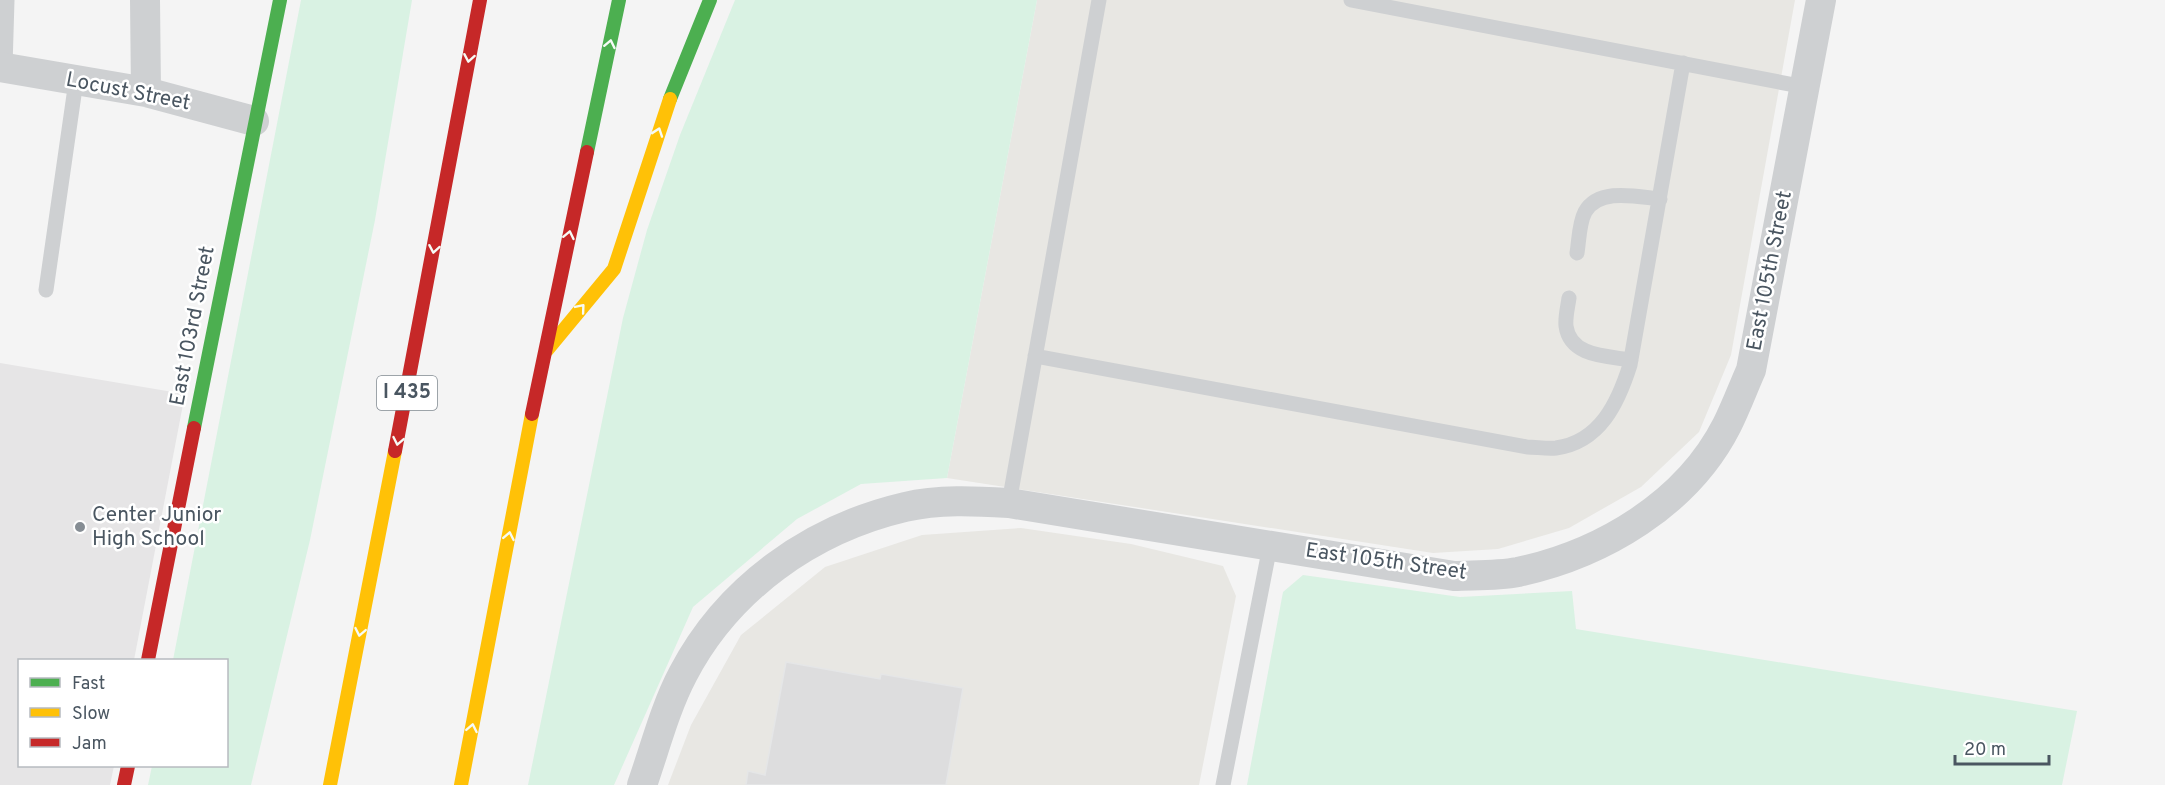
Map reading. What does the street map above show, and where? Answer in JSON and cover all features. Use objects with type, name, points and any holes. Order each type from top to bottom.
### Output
[{"type":"main road","name":"East 103rd Street","points":[[148,659],[280,0]]},
{"type":"main road","name":"I 435","points":[[330,785],[413,362],[480,0]]},
{"type":"main road","points":[[461,785],[544,354],[619,0]]},
{"type":"main road","points":[[544,354],[614,269],[659,129],[686,55],[710,0]]},
{"type":"main road","points":[[124,785],[128,767]]},
{"type":"street","points":[[144,0],[146,92]]},
{"type":"street","name":"East 105th Street","points":[[642,785],[672,697],[683,673],[715,623],[754,582],[801,548],[852,523],[907,507],[964,501],[1009,503],[1454,576],[1516,572],[1579,555],[1647,518],[1691,476],[1720,435],[1751,370],[1821,0]]},
{"type":"street","name":"Locust Street","points":[[2,67],[146,92],[254,121]]},
{"type":"lane","points":[[2,67],[7,0]]},
{"type":"lane","points":[[1009,503],[1099,0]]},
{"type":"lane","points":[[1351,0],[1805,87]]},
{"type":"lane","points":[[1035,356],[1527,447],[1556,448],[1579,441],[1603,423],[1620,397],[1631,360],[1683,63]]},
{"type":"lane","points":[[46,290],[76,81]]},
{"type":"lane","points":[[1577,254],[1585,212],[1595,202],[1618,195],[1660,199]]},
{"type":"lane","points":[[1569,298],[1566,326],[1572,341],[1584,351],[1631,360]]},
{"type":"lane","points":[[1224,785],[1270,546]]},
{"type":"shaded area","points":[[1037,0],[1795,0],[1731,355],[1699,432],[1641,487],[1569,528],[1498,549],[1433,553],[947,478]]},
{"type":"shaded area","name":"Center Junior High School","points":[[0,363],[185,394],[134,659],[18,659],[18,767],[114,767],[110,785],[0,785]]},
{"type":"shaded area","points":[[1021,528],[1131,544],[1223,566],[1236,596],[1199,785],[668,785],[691,725],[741,635],[825,567],[922,535]]},
{"type":"green space","points":[[301,0],[412,0],[375,220],[310,540],[251,785],[148,785],[152,767],[228,767],[228,659],[173,659]]},
{"type":"green space","points":[[735,0],[1037,0],[947,478],[861,484],[797,519],[693,607],[614,785],[528,785],[623,318],[647,230],[680,135]]},
{"type":"green space","points":[[1303,575],[1460,597],[1572,591],[1576,629],[2077,711],[2062,785],[1247,785],[1283,592]]},
{"type":"building","points":[[786,662],[880,679],[881,674],[963,688],[946,785],[746,785],[748,771],[765,775]]},
{"type":"traffic: fast","points":[[194,428],[280,0]]},
{"type":"traffic: fast","points":[[587,152],[619,0]]},
{"type":"traffic: fast","points":[[670,99],[710,0]]},
{"type":"traffic: slow","points":[[547,350],[614,269],[670,99]]},
{"type":"traffic: slow","points":[[461,785],[532,414]]},
{"type":"traffic: slow","points":[[330,785],[395,451]]},
{"type":"traffic: jam","points":[[395,451],[480,0]]},
{"type":"traffic: jam","points":[[532,414],[587,152]]},
{"type":"traffic: jam","points":[[148,659],[194,428]]},
{"type":"traffic: jam","points":[[124,785],[128,767]]},
{"type":"place","name":"Center Junior High School","points":[[80,527]]}]
